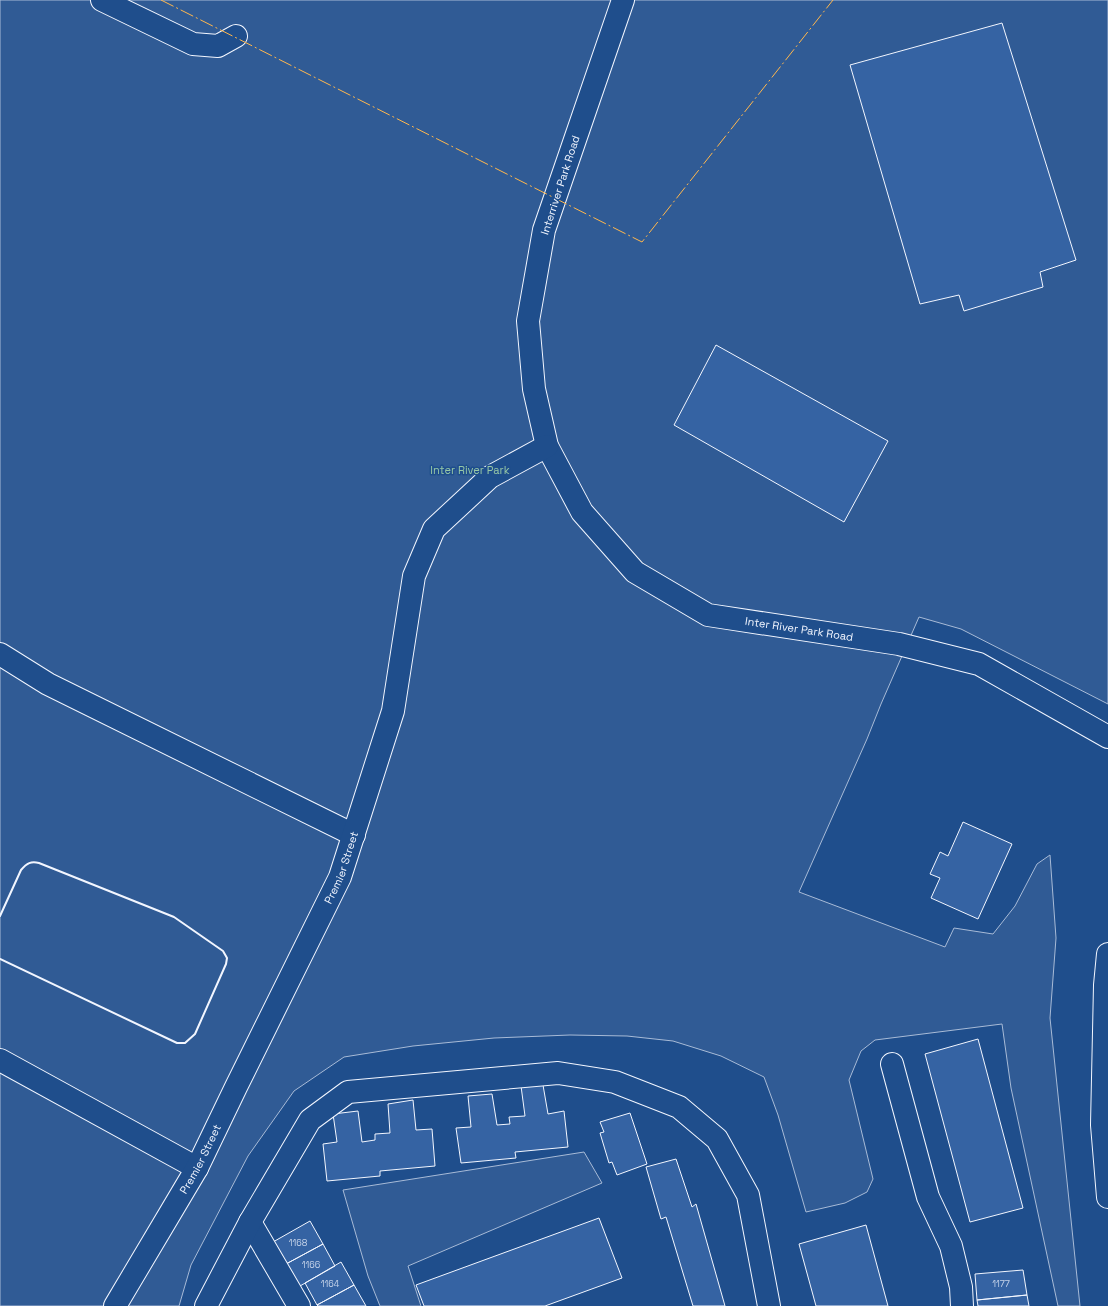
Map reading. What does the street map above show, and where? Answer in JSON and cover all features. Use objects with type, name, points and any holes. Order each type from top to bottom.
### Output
[{"type":"street","points":[[102,0],[192,44],[218,46],[236,36]]},
{"type":"street","name":"Interriver Park Road","points":[[547,446],[534,389],[528,321],[537,268],[544,230],[623,0]]},
{"type":"street","name":"Inter River Park Road","points":[[547,446],[582,512],[635,572],[708,615],[899,644],[979,664],[1108,737]]},
{"type":"street","name":"Premier Street","points":[[115,1306],[197,1168],[340,877],[393,711],[414,576],[434,529],[490,477],[547,446]]},
{"type":"street","points":[[0,654],[48,684],[354,835]]},
{"type":"street","points":[[1108,954],[1105,985],[1102,1125],[1108,1197]]},
{"type":"street","points":[[0,1060],[197,1168]]},
{"type":"street","points":[[892,1064],[928,1197],[950,1246],[960,1287],[962,1306]]},
{"type":"street","points":[[206,1306],[250,1222],[310,1120],[348,1092],[558,1074],[615,1082],[679,1107],[717,1139],[748,1195],[768,1306]]},
{"type":"street","points":[[250,1222],[299,1306]]},
{"type":"green space","name":"Inter River Park","points":[[0,0],[1108,0],[1108,704],[961,629],[919,617],[799,892],[945,947],[954,928],[993,934],[1015,906],[1037,864],[1050,855],[1056,938],[1050,1018],[1080,1306],[1058,1306],[1011,1088],[1002,1024],[875,1040],[861,1051],[849,1080],[873,1179],[867,1192],[845,1203],[806,1212],[778,1115],[764,1077],[721,1056],[673,1041],[627,1036],[570,1035],[494,1038],[413,1046],[344,1057],[294,1091],[248,1156],[191,1265],[179,1306],[0,1306]]},
{"type":"green space","points":[[584,1152],[602,1183],[408,1266],[421,1306],[380,1306],[368,1276],[343,1190]]},
{"type":"building","points":[[1002,23],[1076,260],[1040,272],[1043,287],[964,311],[959,295],[920,304],[850,65]]},
{"type":"building","points":[[716,345],[888,441],[844,522],[674,425]]},
{"type":"building","points":[[963,822],[1012,844],[978,919],[931,898],[940,878],[930,874],[940,852],[948,856]]},
{"type":"building","points":[[978,1039],[1023,1208],[970,1222],[925,1054]]},
{"type":"building","points":[[543,1085],[548,1114],[564,1111],[568,1147],[515,1152],[516,1158],[461,1163],[456,1128],[471,1127],[468,1096],[492,1094],[497,1125],[510,1124],[509,1117],[525,1116],[521,1086]]},
{"type":"building","points":[[413,1100],[416,1130],[432,1129],[435,1166],[380,1171],[380,1176],[327,1181],[323,1144],[337,1142],[333,1114],[358,1111],[362,1142],[375,1140],[375,1134],[390,1133],[388,1104]]},
{"type":"building","points":[[630,1113],[647,1164],[617,1175],[612,1162],[609,1163],[600,1133],[604,1132],[600,1122]]},
{"type":"building","points":[[676,1159],[692,1207],[696,1204],[725,1306],[693,1306],[666,1217],[661,1219],[646,1167]]},
{"type":"building","points":[[599,1218],[622,1278],[545,1306],[424,1306],[416,1285]]},
{"type":"building","points":[[310,1221],[323,1244],[286,1264],[273,1242]]},
{"type":"building","points":[[866,1225],[888,1306],[816,1306],[799,1244]]},
{"type":"building","points":[[323,1244],[335,1266],[300,1286],[286,1264]]},
{"type":"building","points":[[341,1262],[354,1285],[317,1305],[305,1283]]},
{"type":"building","points":[[1023,1270],[1027,1295],[977,1300],[975,1274]]},
{"type":"building","points":[[354,1285],[366,1306],[317,1305]]},
{"type":"building","points":[[1027,1295],[1029,1306],[978,1306],[977,1300]]},
{"type":"wall","points":[[0,916],[21,870],[29,863],[36,862],[174,917],[223,951],[227,958],[226,964],[195,1034],[185,1043],[177,1043],[0,959]]},
{"type":"power","points":[[161,0],[642,242],[833,0]]}]
